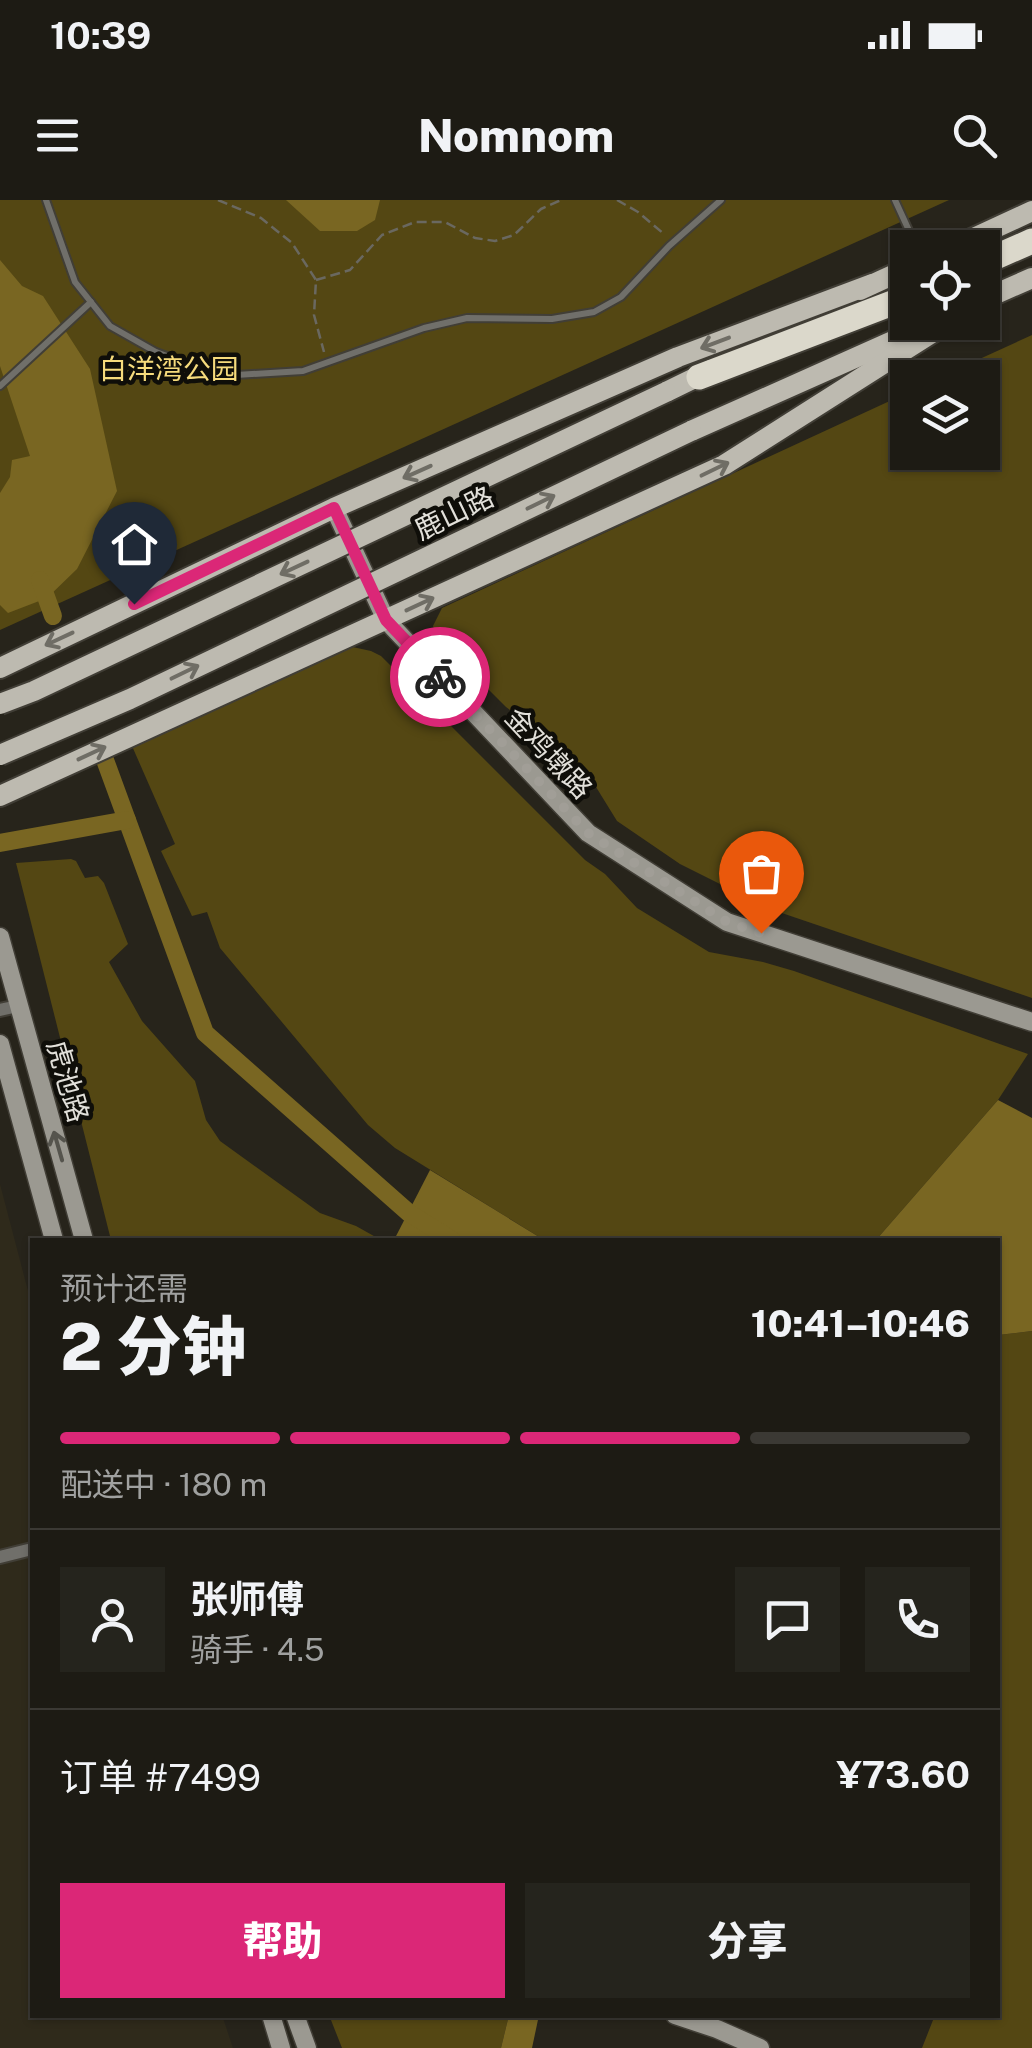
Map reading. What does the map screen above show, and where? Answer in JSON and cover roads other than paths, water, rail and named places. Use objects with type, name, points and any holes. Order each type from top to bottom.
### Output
[{"type":"highway","points":[[1000,255],[1032,241]]},
{"type":"highway","points":[[699,376],[890,304]]},
{"type":"highway","points":[[0,706],[34,692]]},
{"type":"main road","points":[[991,230],[1032,211]]},
{"type":"main road","name":"鹿山路","points":[[34,692],[699,376],[890,276]]},
{"type":"main road","points":[[1000,292],[1032,278]]},
{"type":"main road","points":[[0,668],[334,508],[678,357],[872,284]]},
{"type":"main road","name":"鹿山路","points":[[0,755],[130,699],[690,431],[893,340]]},
{"type":"main road","points":[[0,796],[724,465],[920,340]]},
{"type":"street","name":"金鸡墩路","points":[[334,508],[386,620],[588,833],[727,922],[1032,1022]]},
{"type":"street","name":"虎池路","points":[[0,938],[9,1008],[83,1238]]},
{"type":"street","name":"虎池路","points":[[0,1044],[53,1238]]},
{"type":"street","points":[[0,1557],[30,1549]]},
{"type":"street","points":[[272,2018],[280,2048]]},
{"type":"street","points":[[297,2018],[307,2048]]},
{"type":"street","points":[[685,2018],[760,2048]]},
{"type":"lane","points":[[46,200],[74,282],[110,326],[141,344],[220,376],[302,371],[424,328],[468,318],[552,319],[594,312],[621,297],[673,242],[721,200]]},
{"type":"lane","points":[[895,200],[909,230]]},
{"type":"lane","points":[[0,386],[91,302]]},
{"type":"waterway","points":[[40,580],[53,616]]},
{"type":"waterway","points":[[105,760],[205,1033],[409,1213],[449,1238]]},
{"type":"waterway","points":[[0,843],[127,820]]},
{"type":"park label","name":"白洋湾公园","points":[[169,369]]}]
